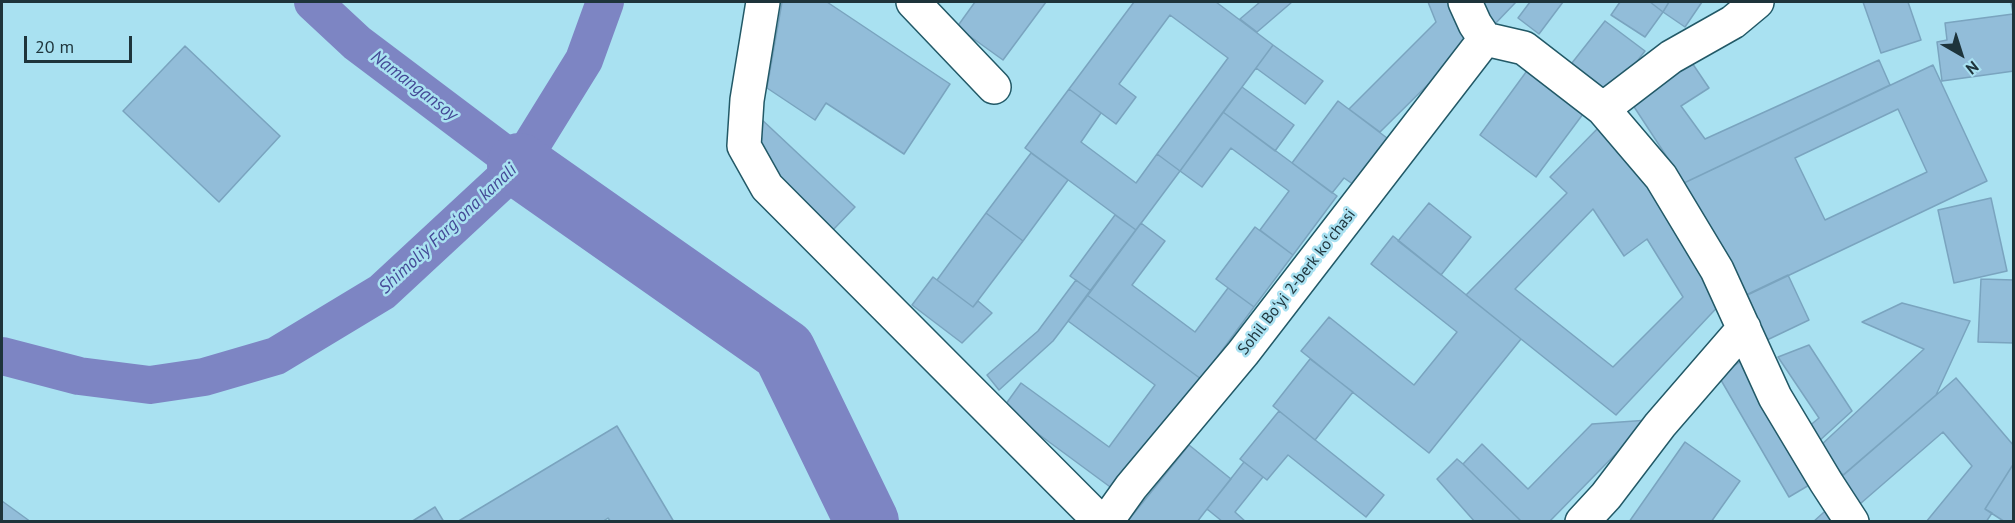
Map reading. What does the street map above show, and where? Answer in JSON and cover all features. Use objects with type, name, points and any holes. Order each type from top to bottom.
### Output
[{"type":"street","points":[[763,2],[747,100],[744,146],[767,187],[1101,522]]},
{"type":"street","points":[[913,2],[994,87]]},
{"type":"street","points":[[1465,2],[1485,39],[1524,48],[1603,109],[1661,177],[1717,270],[1775,397],[1852,522]]},
{"type":"street","points":[[1603,109],[1671,57],[1733,21],[1757,2]]},
{"type":"street","name":"Sohil Boʻyi 2-berk koʻchasi","points":[[1106,522],[1131,486],[1243,353],[1485,39]]},
{"type":"street","points":[[1582,522],[1606,496],[1660,425],[1744,328]]},
{"type":"building","points":[[782,2],[827,2],[950,84],[904,154],[826,103],[815,120],[767,88]]},
{"type":"building","points":[[975,2],[1046,2],[1003,60],[957,27]]},
{"type":"building","points":[[1134,2],[1216,2],[1273,45],[1180,171],[1157,154],[1228,58],[1170,15],[1119,84],[1136,97],[1116,124],[1069,89]]},
{"type":"building","points":[[1260,2],[1292,2],[1257,32],[1240,19]]},
{"type":"building","points":[[1428,2],[1463,2],[1476,37],[1380,132],[1349,109],[1436,22]]},
{"type":"building","points":[[1472,2],[1516,2],[1492,27]]},
{"type":"building","points":[[1530,2],[1563,2],[1539,34],[1518,18]]},
{"type":"building","points":[[1620,2],[1650,2],[1663,12],[1645,37],[1611,15]]},
{"type":"building","points":[[1650,2],[1669,2],[1663,12]]},
{"type":"building","points":[[1669,2],[1702,2],[1685,27],[1663,12]]},
{"type":"building","points":[[1863,2],[1908,2],[1921,40],[1881,53]]},
{"type":"building","points":[[2011,2],[2014,2],[2014,71],[1942,81],[1937,42],[1947,40],[1945,23],[2013,14]]},
{"type":"building","points":[[1605,21],[1645,51],[1608,99],[1568,68]]},
{"type":"building","points":[[1273,45],[1323,81],[1305,104],[1256,68]]},
{"type":"building","points":[[185,46],[280,136],[219,202],[123,111]]},
{"type":"building","points":[[1686,54],[1709,88],[1681,106],[1705,139],[1879,60],[1890,85],[1684,183],[1625,93]]},
{"type":"building","points":[[1933,65],[1987,181],[1739,299],[1684,183]],"holes":[[[1898,109],[1927,172],[1825,220],[1795,158]]]},
{"type":"building","points":[[1529,68],[1586,110],[1536,177],[1480,135]]},
{"type":"building","points":[[1242,87],[1294,125],[1275,151],[1223,112]]},
{"type":"building","points":[[1069,89],[1101,113],[1081,142],[1136,183],[1157,154],[1180,171],[1136,230],[1025,148]]},
{"type":"building","points":[[1338,101],[1391,141],[1357,187],[1344,178],[1332,193],[1292,163]]},
{"type":"building","points":[[1223,112],[1337,196],[1293,255],[1260,230],[1289,191],[1231,148],[1202,187],[1180,171]]},
{"type":"building","points":[[759,117],[855,207],[831,232],[755,161]]},
{"type":"building","points":[[1603,123],[1726,298],[1616,415],[1466,295],[1567,193],[1550,177]],"holes":[[[1593,209],[1624,256],[1647,239],[1683,297],[1613,367],[1515,289]]]},
{"type":"building","points":[[1031,153],[1068,180],[1023,241],[986,213]]},
{"type":"building","points":[[1991,198],[2007,271],[1954,283],[1938,210]]},
{"type":"building","points":[[1429,203],[1471,237],[1441,275],[1398,241]]},
{"type":"building","points":[[986,213],[1023,241],[973,307],[937,280]]},
{"type":"building","points":[[1115,215],[1136,230],[1091,291],[1070,276]]},
{"type":"building","points":[[1141,223],[1165,241],[1132,285],[1195,332],[1228,288],[1254,307],[1201,379],[1087,295]]},
{"type":"building","points":[[1255,227],[1293,255],[1254,307],[1216,279]]},
{"type":"building","points":[[1393,236],[1521,339],[1429,453],[1301,351],[1329,317],[1414,385],[1457,332],[1371,264]]},
{"type":"building","points":[[1788,275],[1809,320],[1767,340],[1746,295]]},
{"type":"building","points":[[933,277],[973,307],[978,301],[992,313],[962,343],[912,305]]},
{"type":"building","points":[[1981,279],[2014,280],[2014,343],[1978,342]]},
{"type":"building","points":[[1076,280],[1091,291],[1053,341],[999,390],[987,375],[1038,331]]},
{"type":"building","points":[[1087,295],[1201,379],[1117,492],[1003,408],[1021,383],[1109,447],[1155,385],[1068,321]]},
{"type":"building","points":[[1902,303],[1970,321],[1936,395],[1843,475],[1819,447],[1924,349],[1862,322]]},
{"type":"building","points":[[1809,345],[1852,411],[1818,442],[1808,427],[1819,418],[1778,357]]},
{"type":"building","points":[[1310,359],[1353,392],[1315,440],[1273,406]]},
{"type":"building","points":[[1745,359],[1816,481],[1789,497],[1718,375]]},
{"type":"building","points":[[1956,378],[2014,446],[2014,463],[1985,509],[1992,513],[1986,522],[1926,522],[1972,466],[1943,432],[1853,510],[1832,485]]},
{"type":"building","points":[[1279,411],[1384,495],[1366,517],[1288,455],[1267,480],[1240,459]]},
{"type":"building","points":[[1649,420],[1549,522],[1522,522],[1463,464],[1482,444],[1528,489],[1592,424]]},
{"type":"building","points":[[617,426],[674,522],[611,522],[608,518],[602,522],[457,522]]},
{"type":"building","points":[[1685,442],[1740,481],[1711,522],[1629,522]]},
{"type":"building","points":[[1189,445],[1231,479],[1197,522],[1127,522]]},
{"type":"building","points":[[1457,459],[1522,522],[1475,522],[1437,479]]},
{"type":"building","points":[[1244,462],[1263,477],[1235,512],[1246,522],[1223,522],[1207,509]]},
{"type":"building","points":[[2014,463],[2014,522],[2005,522],[1985,509]]},
{"type":"building","points":[[2,501],[31,522],[2,522]]},
{"type":"building","points":[[1833,504],[1838,522],[1813,522]]},
{"type":"building","points":[[435,507],[444,522],[411,522]]},
{"type":"waterway","name":"Namangansoy","points":[[313,2],[357,43],[519,165]]},
{"type":"waterway","name":"Shimoliy Fargʻona kanali","points":[[2,356],[79,376],[150,385],[204,377],[276,356],[382,292],[519,165],[584,60],[605,2]]},
{"type":"waterway","points":[[519,165],[784,351],[867,522]]}]
